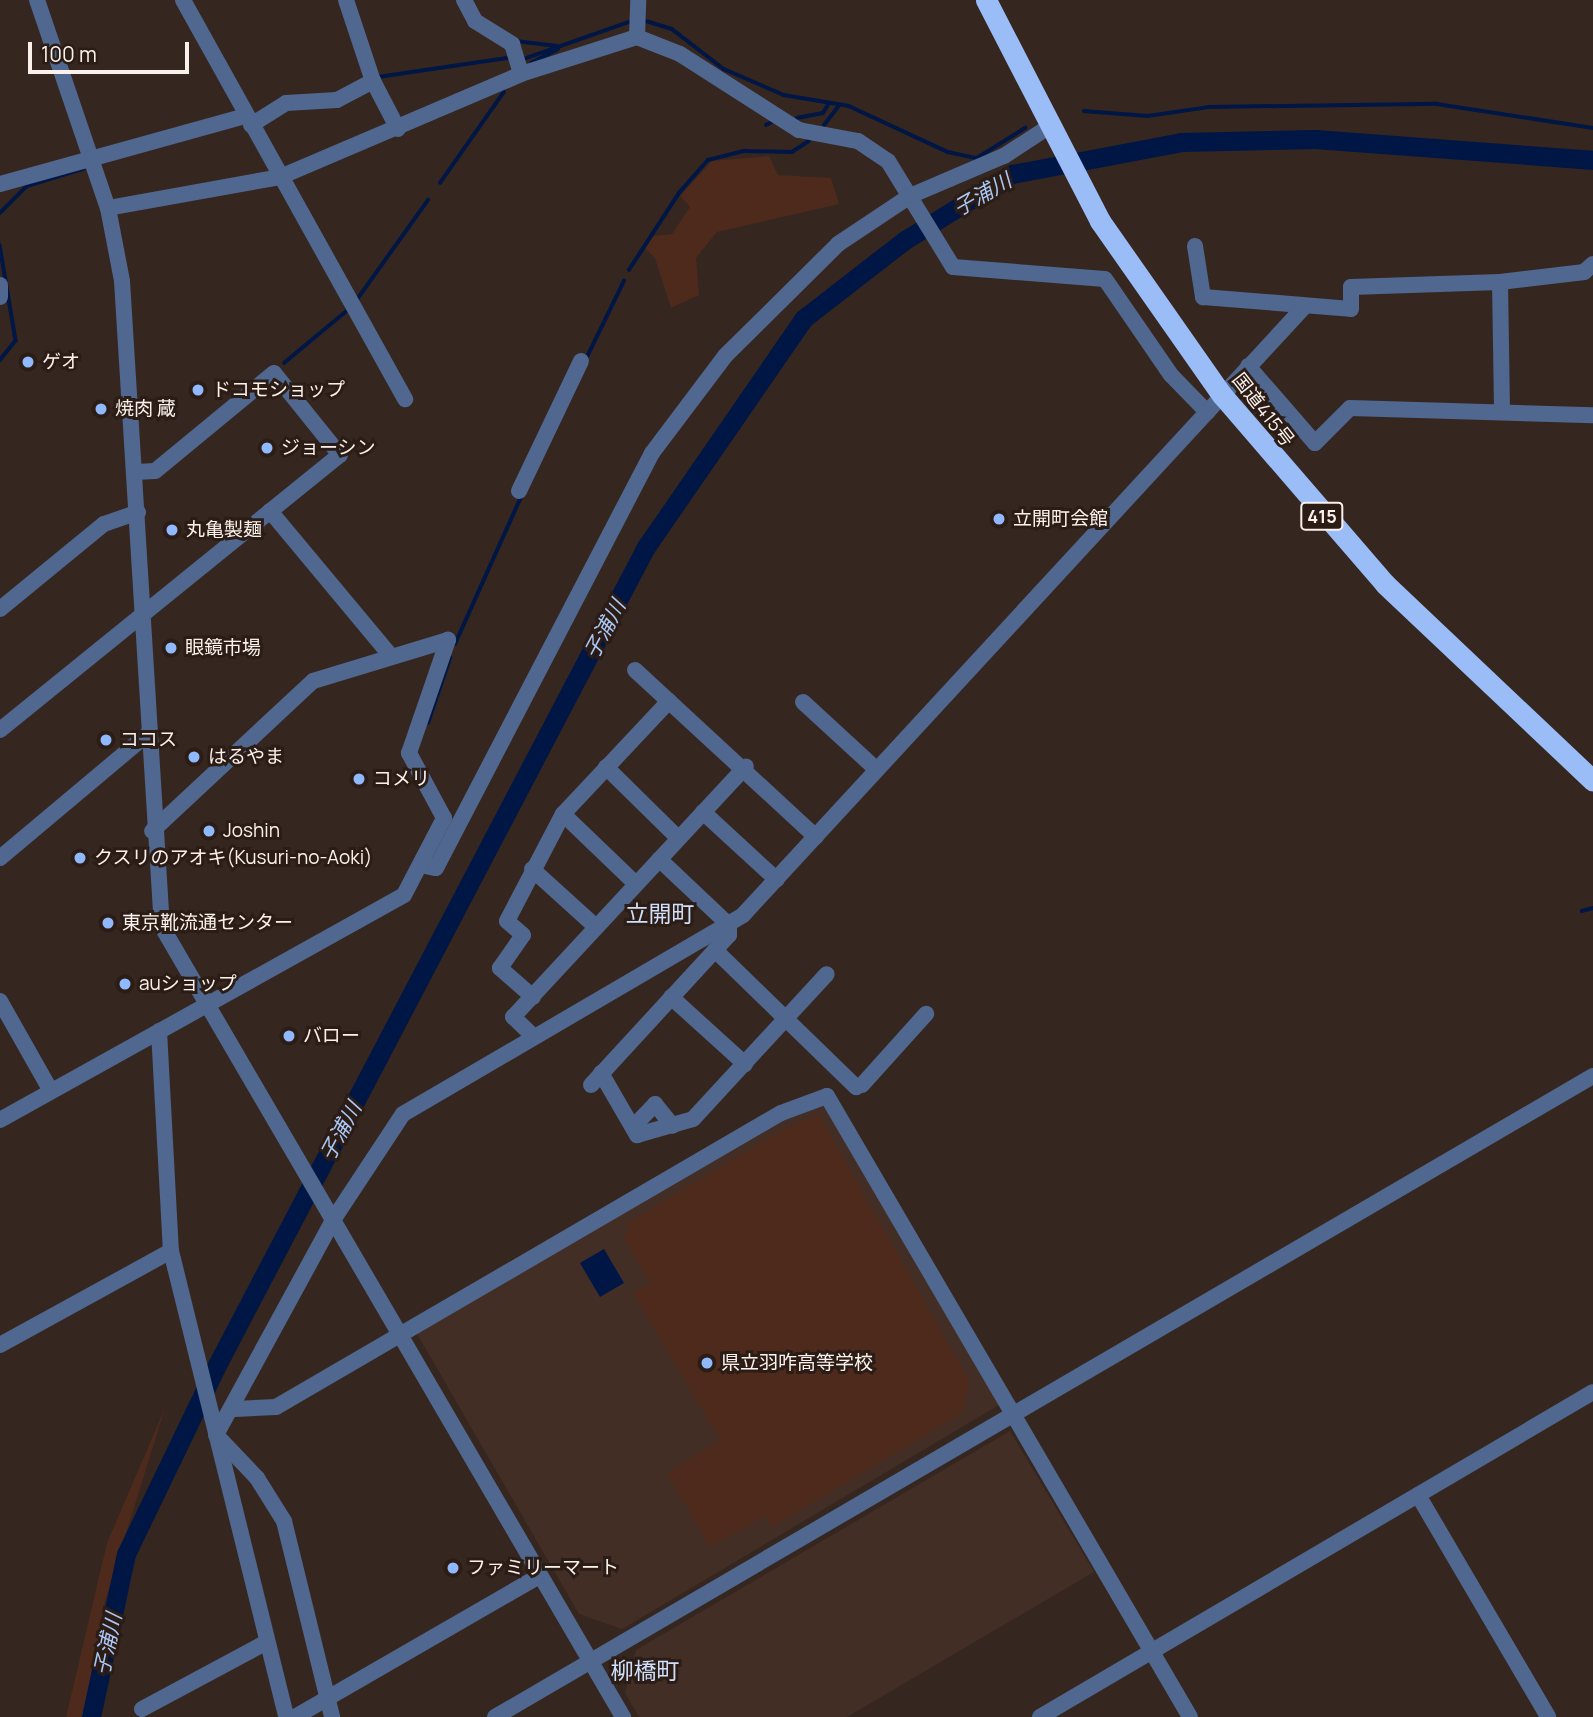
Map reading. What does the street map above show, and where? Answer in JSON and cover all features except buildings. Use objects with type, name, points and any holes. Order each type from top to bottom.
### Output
[{"type":"highway","name":"国道415号","points":[[986,0],[1050,133],[1096,213],[1222,395],[1385,584],[1593,781]]},
{"type":"street","points":[[37,0],[108,208],[122,281],[136,472],[152,831],[162,927],[623,1717]]},
{"type":"street","points":[[183,0],[405,399]]},
{"type":"street","points":[[346,0],[373,81],[398,130]]},
{"type":"street","points":[[464,0],[475,21],[512,44],[521,74]]},
{"type":"street","points":[[637,37],[638,0]]},
{"type":"street","points":[[108,208],[280,177],[398,130],[521,74],[637,37],[680,54],[799,130],[858,141],[888,161],[946,260],[953,267],[1105,279],[1171,375],[1207,412]]},
{"type":"street","points":[[0,184],[249,120],[286,103],[337,100],[373,81]]},
{"type":"street","points":[[420,865],[436,868],[652,453],[692,397],[751,325],[838,244],[911,198],[1050,133]]},
{"type":"street","points":[[1195,246],[1203,297],[1304,307],[1351,309],[1350,287],[1500,282],[1584,272],[1593,264]]},
{"type":"street","points":[[1500,282],[1503,412]]},
{"type":"street","points":[[0,285],[0,297]]},
{"type":"street","points":[[216,1435],[235,1409],[330,1215],[402,1114],[729,925],[776,880],[1304,307]]},
{"type":"street","points":[[519,491],[581,361]]},
{"type":"street","points":[[1248,366],[1315,443],[1350,408],[1593,415]]},
{"type":"street","points":[[0,730],[340,455],[274,373],[155,471],[136,472]]},
{"type":"street","points":[[270,511],[391,656]]},
{"type":"street","points":[[0,608],[104,524],[138,512]]},
{"type":"street","points":[[0,1120],[207,1002],[394,902],[420,865],[444,818],[409,752],[448,640],[313,681],[152,831]]},
{"type":"street","points":[[635,670],[744,767],[816,837]]},
{"type":"street","points":[[533,997],[499,968],[523,935],[507,921],[563,814],[669,701]]},
{"type":"street","points":[[803,702],[877,771]]},
{"type":"street","points":[[1,855],[148,734]]},
{"type":"street","points":[[606,767],[678,838]]},
{"type":"street","points":[[534,1037],[513,1017],[744,767]]},
{"type":"street","points":[[703,812],[776,880]]},
{"type":"street","points":[[563,814],[636,884]]},
{"type":"street","points":[[659,859],[729,925],[729,935],[596,1079],[637,1135],[693,1119],[827,974]]},
{"type":"street","points":[[532,869],[596,928]]},
{"type":"street","points":[[715,950],[859,1086]]},
{"type":"street","points":[[671,997],[745,1064]]},
{"type":"street","points":[[0,1001],[51,1091]]},
{"type":"street","points":[[859,1086],[926,1014]]},
{"type":"street","points":[[159,1031],[171,1251],[286,1717]]},
{"type":"street","points":[[495,1717],[1593,1076]]},
{"type":"street","points":[[235,1409],[276,1407],[780,1113],[884,1079]]},
{"type":"street","points":[[827,1096],[1190,1717]]},
{"type":"street","points":[[633,1127],[655,1104],[673,1126]]},
{"type":"street","points":[[0,1345],[171,1251]]},
{"type":"street","points":[[1040,1717],[1593,1392]]},
{"type":"street","points":[[216,1435],[257,1478],[284,1521],[330,1696],[332,1717]]},
{"type":"street","points":[[1418,1495],[1548,1717]]},
{"type":"street","points":[[295,1717],[539,1576]]},
{"type":"street","points":[[142,1709],[267,1642]]},
{"type":"shaded area","points":[[769,156],[778,175],[831,178],[839,204],[717,232],[696,258],[699,295],[671,308],[655,258],[645,248],[653,236],[672,234],[690,207],[680,196],[712,161]]},
{"type":"shaded area","name":"県立羽咋高等学校","points":[[826,1102],[999,1405],[622,1629],[579,1614],[416,1332],[784,1116]]},
{"type":"shaded area","points":[[819,1115],[970,1382],[962,1413],[772,1527],[765,1516],[710,1547],[667,1473],[720,1440],[633,1293],[651,1283],[622,1236],[630,1231],[626,1224],[785,1128]]},
{"type":"shaded area","points":[[165,1408],[105,1601],[85,1717],[66,1717],[107,1543]]},
{"type":"shaded area","points":[[1010,1431],[1094,1572],[847,1717],[639,1717],[625,1693],[636,1650]]},
{"type":"water","points":[[604,1249],[624,1283],[600,1297],[580,1263]]},
{"type":"waterway","points":[[646,21],[672,29],[724,69],[784,95],[849,106],[948,152],[977,158],[1025,128]]},
{"type":"waterway","points":[[524,59],[629,22]]},
{"type":"waterway","points":[[516,41],[557,46]]},
{"type":"waterway","points":[[531,63],[558,49]]},
{"type":"waterway","points":[[378,77],[507,58]]},
{"type":"waterway","points":[[440,183],[504,92]]},
{"type":"waterway","points":[[1084,111],[1148,116],[1209,107],[1437,104],[1593,128]]},
{"type":"waterway","points":[[797,118],[823,113],[828,105]]},
{"type":"waterway","points":[[824,125],[839,106]]},
{"type":"waterway","points":[[766,125],[774,121]]},
{"type":"waterway","name":"子浦川","points":[[91,1717],[126,1554],[217,1365],[646,547],[803,319],[905,240],[1012,174],[1181,142],[1315,139],[1593,160]]},
{"type":"waterway","points":[[629,270],[679,193],[708,160],[745,151],[792,152],[809,141]]},
{"type":"waterway","points":[[0,213],[27,186],[83,169]]},
{"type":"waterway","points":[[356,301],[428,200]]},
{"type":"waterway","points":[[0,245],[16,341],[0,361]]},
{"type":"waterway","points":[[585,361],[624,281]]},
{"type":"waterway","points":[[284,363],[349,309]]},
{"type":"waterway","points":[[455,644],[522,495]]},
{"type":"waterway","points":[[428,723],[450,658]]},
{"type":"waterway","points":[[1582,911],[1593,908]]},
{"type":"place","name":"ゲオ","points":[[28,362]]},
{"type":"place","name":"ドコモショップ","points":[[198,390]]},
{"type":"place","name":"焼肉 蔵","points":[[101,409]]},
{"type":"place","name":"ジョーシン","points":[[267,448]]},
{"type":"place","name":"立開町会館","points":[[999,519]]},
{"type":"place","name":"丸亀製麺","points":[[172,530]]},
{"type":"place","name":"眼鏡市場","points":[[171,648]]},
{"type":"place","name":"ココス","points":[[106,740]]},
{"type":"place","name":"はるやま","points":[[194,757]]},
{"type":"place","name":"コメリ","points":[[359,779]]},
{"type":"place","name":"Joshin","points":[[209,831]]},
{"type":"place","name":"クスリのアオキ(Kusuri-no-Aoki)","points":[[80,858]]},
{"type":"place","name":"東京靴流通センター","points":[[108,923]]},
{"type":"place","name":"auショップ","points":[[125,984]]},
{"type":"place","name":"バロー","points":[[289,1036]]},
{"type":"place","name":"県立羽咋高等学校","points":[[707,1363]]},
{"type":"place","name":"ファミリーマート","points":[[453,1568]]},
{"type":"district","name":"立開町","points":[[660,913]]},
{"type":"district","name":"柳橋町","points":[[645,1670]]}]
